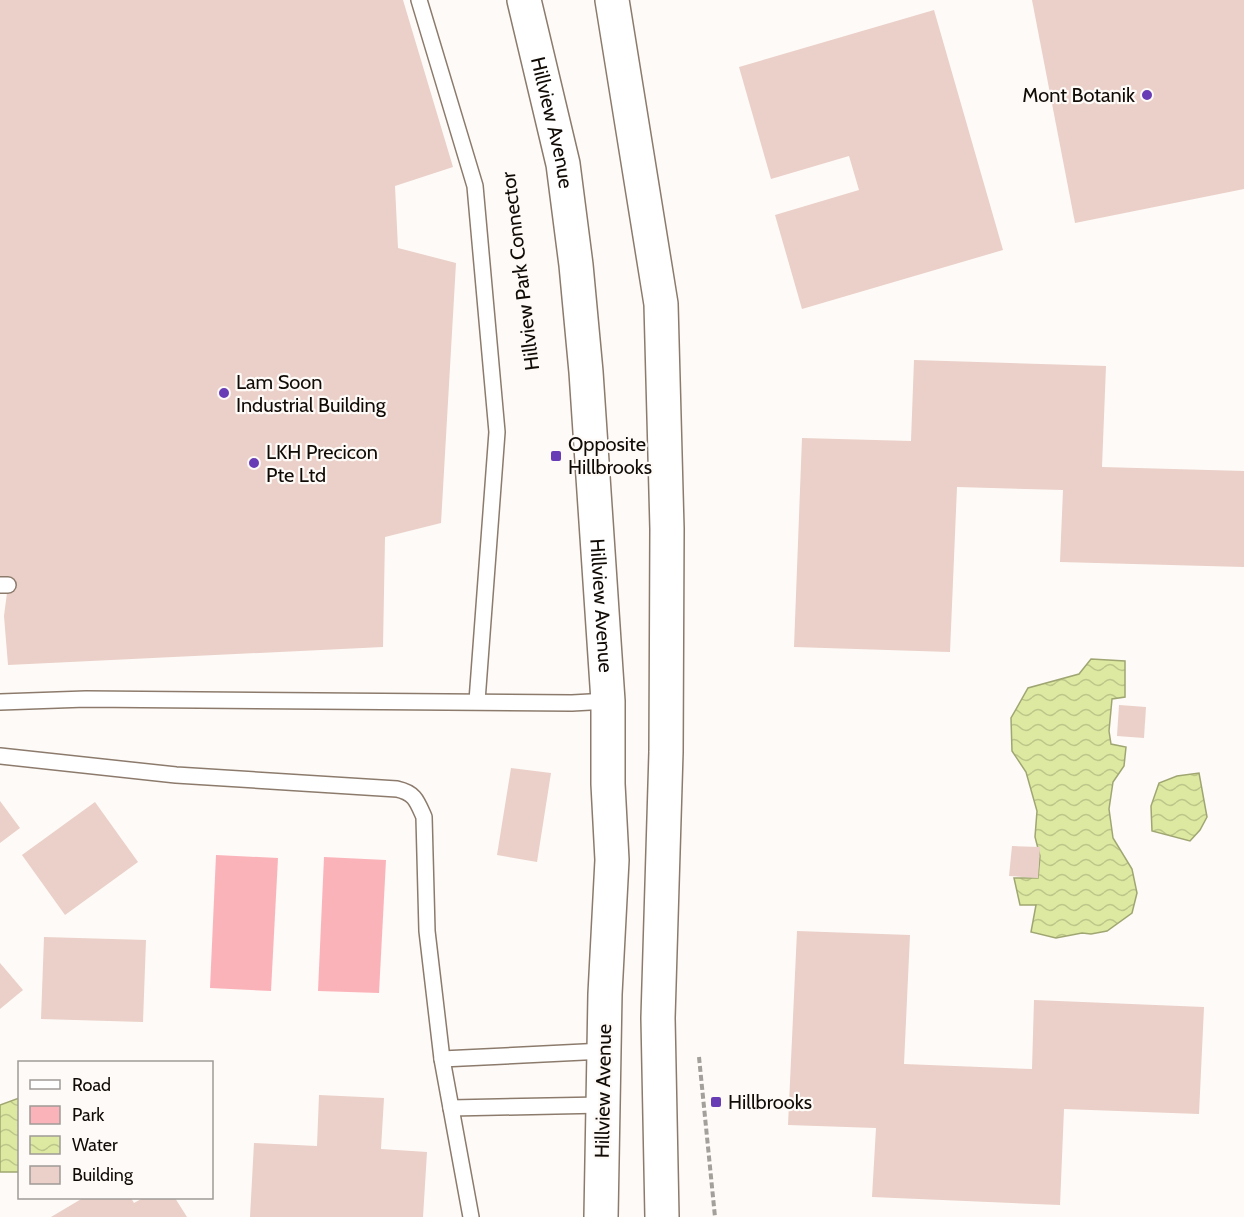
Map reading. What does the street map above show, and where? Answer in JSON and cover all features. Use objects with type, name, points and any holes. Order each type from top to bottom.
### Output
[{"type":"street","name":"Hillview Avenue","points":[[524,0],[563,164],[576,266],[586,372],[608,701],[608,784],[612,860],[604,994],[601,1217]]},
{"type":"street","points":[[612,0],[661,304],[667,529],[666,752],[658,1018],[662,1217]]},
{"type":"lane","points":[[419,0],[476,186],[497,432],[477,701]]},
{"type":"lane","points":[[0,702],[86,699],[572,703],[608,701]]},
{"type":"lane","points":[[0,756],[176,775],[397,789],[409,792],[417,801],[424,818],[427,931],[442,1059],[471,1217]]},
{"type":"lane","points":[[442,1059],[604,1051]]},
{"type":"lane","points":[[451,1108],[603,1105]]},
{"type":"green space","points":[[216,855],[278,858],[271,991],[210,988]]},
{"type":"green space","points":[[324,857],[386,860],[379,993],[318,991]]},
{"type":"water","points":[[1091,659],[1125,661],[1125,697],[1112,699],[1109,731],[1111,744],[1126,747],[1124,766],[1113,782],[1109,809],[1113,838],[1132,869],[1137,893],[1132,913],[1107,931],[1056,938],[1031,932],[1036,905],[1020,905],[1014,878],[1038,878],[1040,856],[1035,837],[1037,811],[1026,772],[1012,751],[1011,718],[1028,688],[1079,674]]},
{"type":"water","points":[[1199,773],[1207,817],[1200,830],[1190,841],[1152,831],[1151,806],[1159,783],[1177,776]]},
{"type":"water","points":[[18,1098],[18,1172],[0,1172],[0,1105]]},
{"type":"building","name":"Lam Soon Industrial Building","points":[[0,0],[403,0],[453,167],[395,186],[398,248],[456,263],[441,523],[385,537],[383,647],[8,665],[4,616],[8,585],[0,582]]},
{"type":"building","name":"Mont Botanik","points":[[1032,0],[1244,0],[1244,189],[1075,223]]},
{"type":"building","points":[[934,10],[1003,250],[802,309],[775,215],[859,190],[849,156],[771,179],[739,67]]},
{"type":"building","points":[[914,360],[1106,366],[1102,467],[1244,471],[1244,567],[1060,562],[1063,490],[957,487],[950,652],[794,647],[802,438],[911,441]]},
{"type":"building","points":[[1119,705],[1146,707],[1144,738],[1117,736]]},
{"type":"building","points":[[511,768],[551,773],[537,862],[497,855]]},
{"type":"building","points":[[0,801],[20,828],[0,843]]},
{"type":"building","points":[[95,802],[138,862],[65,915],[22,855]]},
{"type":"building","points":[[1012,846],[1040,847],[1038,878],[1009,876]]},
{"type":"building","points":[[797,931],[910,935],[904,1064],[1032,1069],[1034,1000],[1204,1007],[1199,1114],[1064,1109],[1060,1205],[872,1197],[876,1128],[788,1125]]},
{"type":"building","points":[[44,937],[146,940],[143,1022],[41,1019]]},
{"type":"building","points":[[0,963],[23,990],[0,1009]]},
{"type":"building","points":[[319,1095],[384,1098],[381,1149],[427,1152],[423,1217],[250,1217],[254,1143],[317,1146]]},
{"type":"building","points":[[81,1199],[132,1199],[134,1203],[141,1199],[176,1199],[187,1217],[51,1217]]},
{"type":"place","name":"Mont Botanik","points":[[1147,95]]},
{"type":"place","name":"Lam Soon Industrial Building","points":[[224,393]]},
{"type":"place","name":"Opposite Hillbrooks","points":[[556,456]]},
{"type":"place","name":"LKH Precicon Pte Ltd","points":[[254,463]]},
{"type":"place","name":"Hillbrooks","points":[[716,1102]]}]
